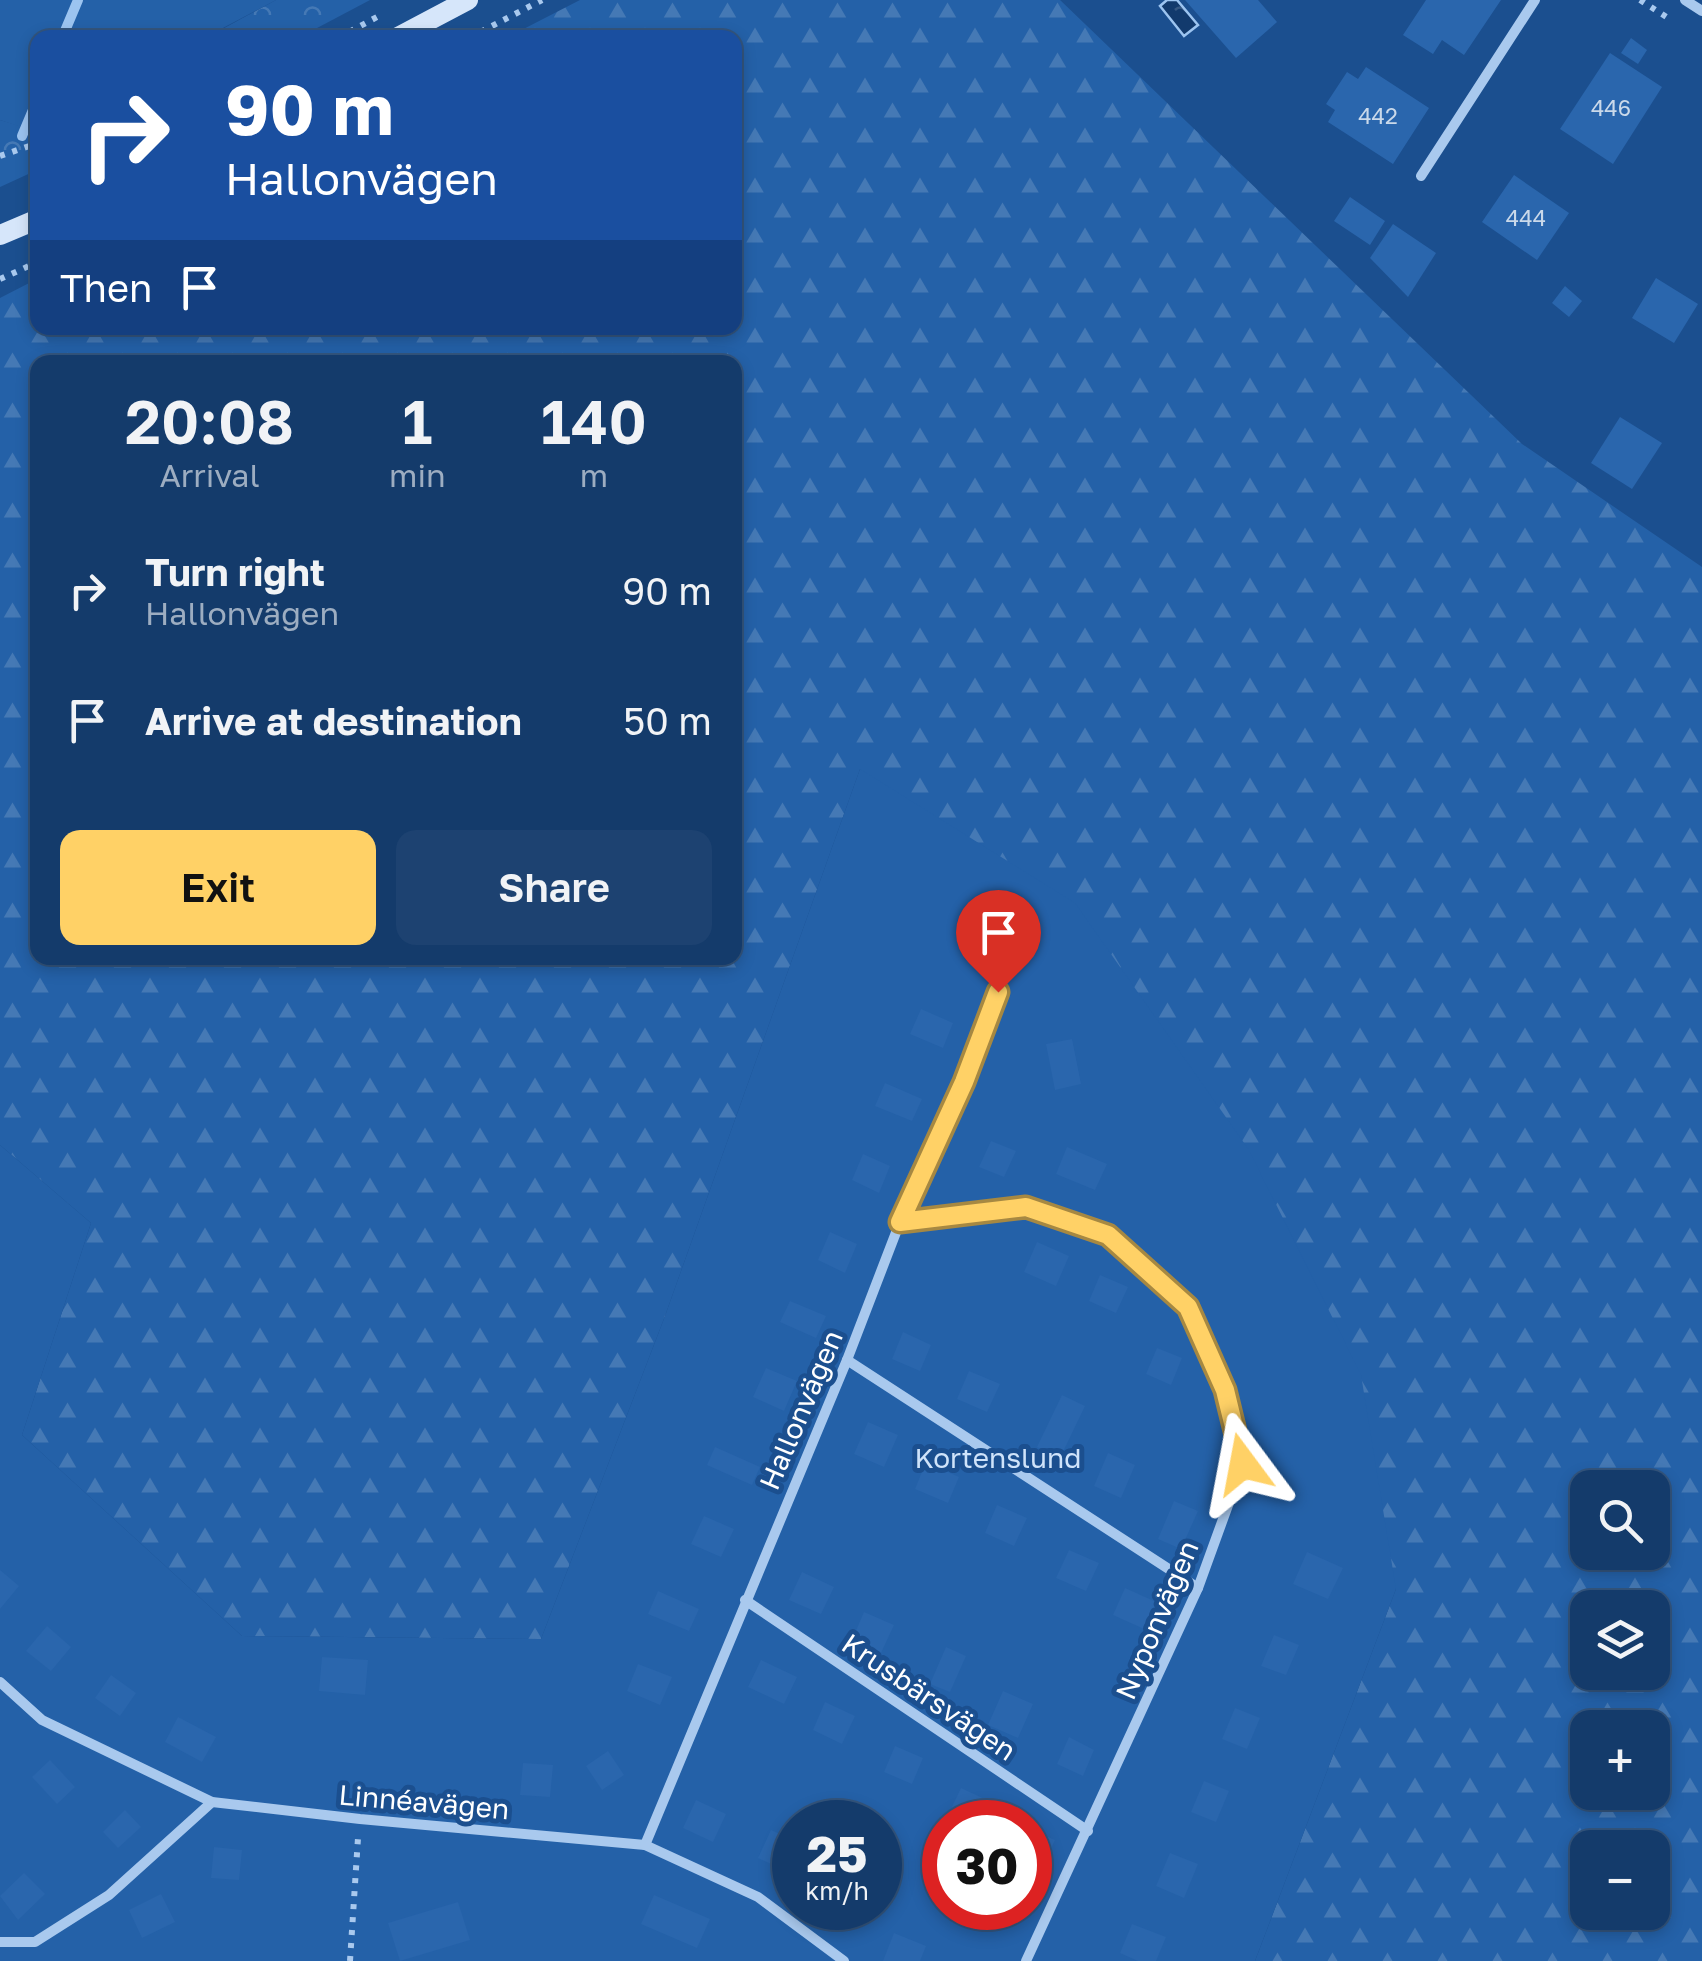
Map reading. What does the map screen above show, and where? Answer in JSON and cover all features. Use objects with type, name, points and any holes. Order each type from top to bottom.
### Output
[{"type":"street","points":[[411,30],[468,0]]},
{"type":"street","points":[[1421,176],[1536,0]]},
{"type":"street","points":[[1685,0],[1702,11]]},
{"type":"street","points":[[0,236],[30,223]]},
{"type":"street","name":"Hallonvägen","points":[[644,1845],[847,1360],[900,1222],[964,1082],[998,992]]},
{"type":"street","name":"Nyponvägen","points":[[900,1222],[1026,1207],[1108,1235],[1188,1307],[1225,1390],[1243,1464],[1198,1588],[1026,1961]]},
{"type":"street","points":[[847,1360],[1198,1588]]},
{"type":"street","name":"Krusbärsvägen","points":[[745,1600],[1088,1831]]},
{"type":"street","name":"Linnéavägen","points":[[0,1682],[42,1720],[212,1802],[644,1845],[758,1897],[844,1961]]},
{"type":"street","points":[[0,1942],[35,1942],[110,1894],[212,1802]]},
{"type":"path","points":[[484,30],[542,0]]},
{"type":"path","points":[[1640,0],[1670,19]]},
{"type":"path","points":[[0,156],[30,146]]},
{"type":"path","points":[[0,279],[30,266]]},
{"type":"path","points":[[350,1961],[360,1819]]},
{"type":"green space","points":[[0,0],[276,0],[219,30],[30,30],[30,130],[0,120]]},
{"type":"green space","points":[[276,0],[370,0],[313,30],[221,30]]},
{"type":"green space","points":[[580,0],[1060,0],[1522,444],[1702,567],[1702,1961],[1255,1961],[1396,1589],[860,769],[665,1316],[541,1639],[242,1636],[22,1435],[91,1223],[0,1145],[0,298],[30,283],[30,335],[742,335],[742,30],[522,30]]},
{"type":"green space","points":[[0,120],[30,129],[30,173],[0,187]]},
{"type":"green space","name":"Kortenslund","points":[[860,769],[1075,903],[1249,1150],[1361,1375],[1396,1589],[1255,1961],[0,1961],[0,1145],[91,1223],[22,1435],[242,1636],[541,1639],[665,1316]]},
{"type":"water","points":[[1167,0],[1177,0],[1198,25],[1184,36],[1160,6]]},
{"type":"building","points":[[1185,0],[1258,0],[1277,22],[1236,58]]},
{"type":"building","points":[[1426,0],[1501,0],[1464,55],[1442,40],[1433,54],[1403,35]]},
{"type":"building","points":[[1631,38],[1647,50],[1638,64],[1621,53]]},
{"type":"building","points":[[1610,53],[1662,87],[1613,164],[1560,129]]},
{"type":"building","points":[[1366,67],[1429,108],[1393,164],[1328,122],[1335,110],[1326,104],[1347,72],[1358,79]]},
{"type":"building","points":[[1514,175],[1569,213],[1537,260],[1482,222]]},
{"type":"building","points":[[1350,197],[1385,221],[1370,245],[1334,221]]},
{"type":"building","points":[[1393,224],[1436,253],[1408,297],[1370,258]]},
{"type":"building","points":[[1656,278],[1698,304],[1674,343],[1632,318]]},
{"type":"building","points":[[1565,286],[1582,301],[1569,317],[1552,303]]},
{"type":"building","points":[[1620,417],[1662,443],[1632,489],[1591,463]]},
{"type":"building","points":[[921,1009],[953,1023],[943,1048],[910,1034]]},
{"type":"building","points":[[1072,1039],[1081,1084],[1055,1090],[1046,1044]]},
{"type":"building","points":[[885,1083],[922,1099],[912,1121],[875,1106]]},
{"type":"building","points":[[991,1141],[1016,1151],[1004,1177],[979,1167]]},
{"type":"building","points":[[1067,1147],[1107,1164],[1095,1190],[1056,1174]]},
{"type":"building","points":[[863,1154],[890,1166],[879,1193],[852,1180]]},
{"type":"building","points":[[830,1232],[857,1244],[845,1273],[818,1260]]},
{"type":"building","points":[[1037,1242],[1069,1256],[1056,1286],[1024,1272]]},
{"type":"building","points":[[1100,1275],[1128,1287],[1116,1313],[1089,1301]]},
{"type":"building","points":[[790,1301],[826,1316],[816,1338],[780,1322]]},
{"type":"building","points":[[903,1332],[931,1345],[920,1371],[892,1359]]},
{"type":"building","points":[[1157,1348],[1182,1358],[1171,1385],[1146,1374]]},
{"type":"building","points":[[766,1368],[797,1381],[784,1411],[753,1397]]},
{"type":"building","points":[[969,1371],[1000,1384],[987,1412],[957,1399]]},
{"type":"building","points":[[1062,1395],[1085,1406],[1060,1458],[1037,1447]]},
{"type":"building","points":[[868,1422],[898,1435],[884,1467],[854,1454]]},
{"type":"building","points":[[715,1447],[760,1467],[752,1485],[707,1465]]},
{"type":"building","points":[[1108,1453],[1135,1465],[1121,1498],[1094,1486]]},
{"type":"building","points":[[926,1462],[959,1477],[948,1503],[915,1489]]},
{"type":"building","points":[[1174,1501],[1198,1511],[1181,1549],[1158,1539]]},
{"type":"building","points":[[997,1505],[1027,1518],[1014,1546],[985,1533]]},
{"type":"building","points":[[704,1516],[734,1529],[721,1557],[691,1544]]},
{"type":"building","points":[[1069,1550],[1099,1563],[1086,1591],[1056,1578]]},
{"type":"building","points":[[1307,1552],[1343,1568],[1328,1599],[1293,1584]]},
{"type":"building","points":[[0,1570],[19,1586],[0,1609]]},
{"type":"building","points":[[802,1572],[834,1587],[821,1614],[789,1600]]},
{"type":"building","points":[[1125,1588],[1165,1606],[1153,1633],[1113,1615]]},
{"type":"building","points":[[658,1591],[699,1609],[689,1631],[648,1614]]},
{"type":"building","points":[[864,1612],[894,1625],[881,1653],[852,1640]]},
{"type":"building","points":[[47,1626],[71,1647],[51,1671],[26,1651]]},
{"type":"building","points":[[1274,1635],[1299,1645],[1286,1675],[1261,1666]]},
{"type":"building","points":[[946,1647],[966,1656],[950,1692],[930,1684]]},
{"type":"building","points":[[322,1657],[368,1660],[365,1695],[319,1691]]},
{"type":"building","points":[[761,1660],[797,1677],[784,1704],[748,1687]]},
{"type":"building","points":[[638,1664],[672,1677],[660,1705],[627,1691]]},
{"type":"building","points":[[111,1675],[136,1693],[120,1716],[95,1698]]},
{"type":"building","points":[[1003,1691],[1033,1704],[1018,1738],[988,1725]]},
{"type":"building","points":[[825,1702],[855,1716],[842,1744],[813,1730]]},
{"type":"building","points":[[1235,1708],[1260,1718],[1247,1749],[1222,1739]]},
{"type":"building","points":[[178,1717],[216,1737],[202,1762],[165,1742]]},
{"type":"building","points":[[1069,1737],[1094,1750],[1083,1776],[1057,1764]]},
{"type":"building","points":[[895,1746],[923,1758],[912,1784],[884,1772]]},
{"type":"building","points":[[608,1751],[624,1775],[602,1790],[586,1766]]},
{"type":"building","points":[[50,1760],[75,1787],[57,1804],[32,1777]]},
{"type":"building","points":[[523,1763],[553,1765],[550,1797],[520,1795]]},
{"type":"building","points":[[1204,1781],[1229,1791],[1216,1822],[1191,1812]]},
{"type":"building","points":[[961,1788],[987,1800],[955,1800]]},
{"type":"building","points":[[696,1800],[726,1814],[713,1842],[683,1828]]},
{"type":"building","points":[[125,1810],[141,1827],[118,1848],[103,1832]]},
{"type":"building","points":[[771,1830],[772,1830],[772,1865],[758,1858]]},
{"type":"building","points":[[214,1847],[242,1850],[239,1880],[211,1878]]},
{"type":"building","points":[[1170,1853],[1198,1864],[1184,1898],[1156,1886]]},
{"type":"building","points":[[24,1873],[45,1894],[18,1920],[0,1896]]},
{"type":"building","points":[[161,1894],[175,1922],[142,1938],[129,1910]]},
{"type":"building","points":[[654,1895],[710,1919],[697,1948],[641,1924]]},
{"type":"building","points":[[458,1902],[470,1940],[400,1961],[388,1923]]},
{"type":"building","points":[[1132,1924],[1166,1937],[1156,1961],[1138,1961],[1120,1953]]},
{"type":"building","points":[[894,1933],[926,1946],[920,1961],[883,1961]]},
{"type":"waterway","points":[[65,30],[78,0]]},
{"type":"waterway","points":[[22,136],[30,117]]},
{"type":"route","points":[[998,992],[964,1082],[900,1222],[1026,1207],[1108,1235],[1188,1307],[1225,1390],[1243,1464]]}]
